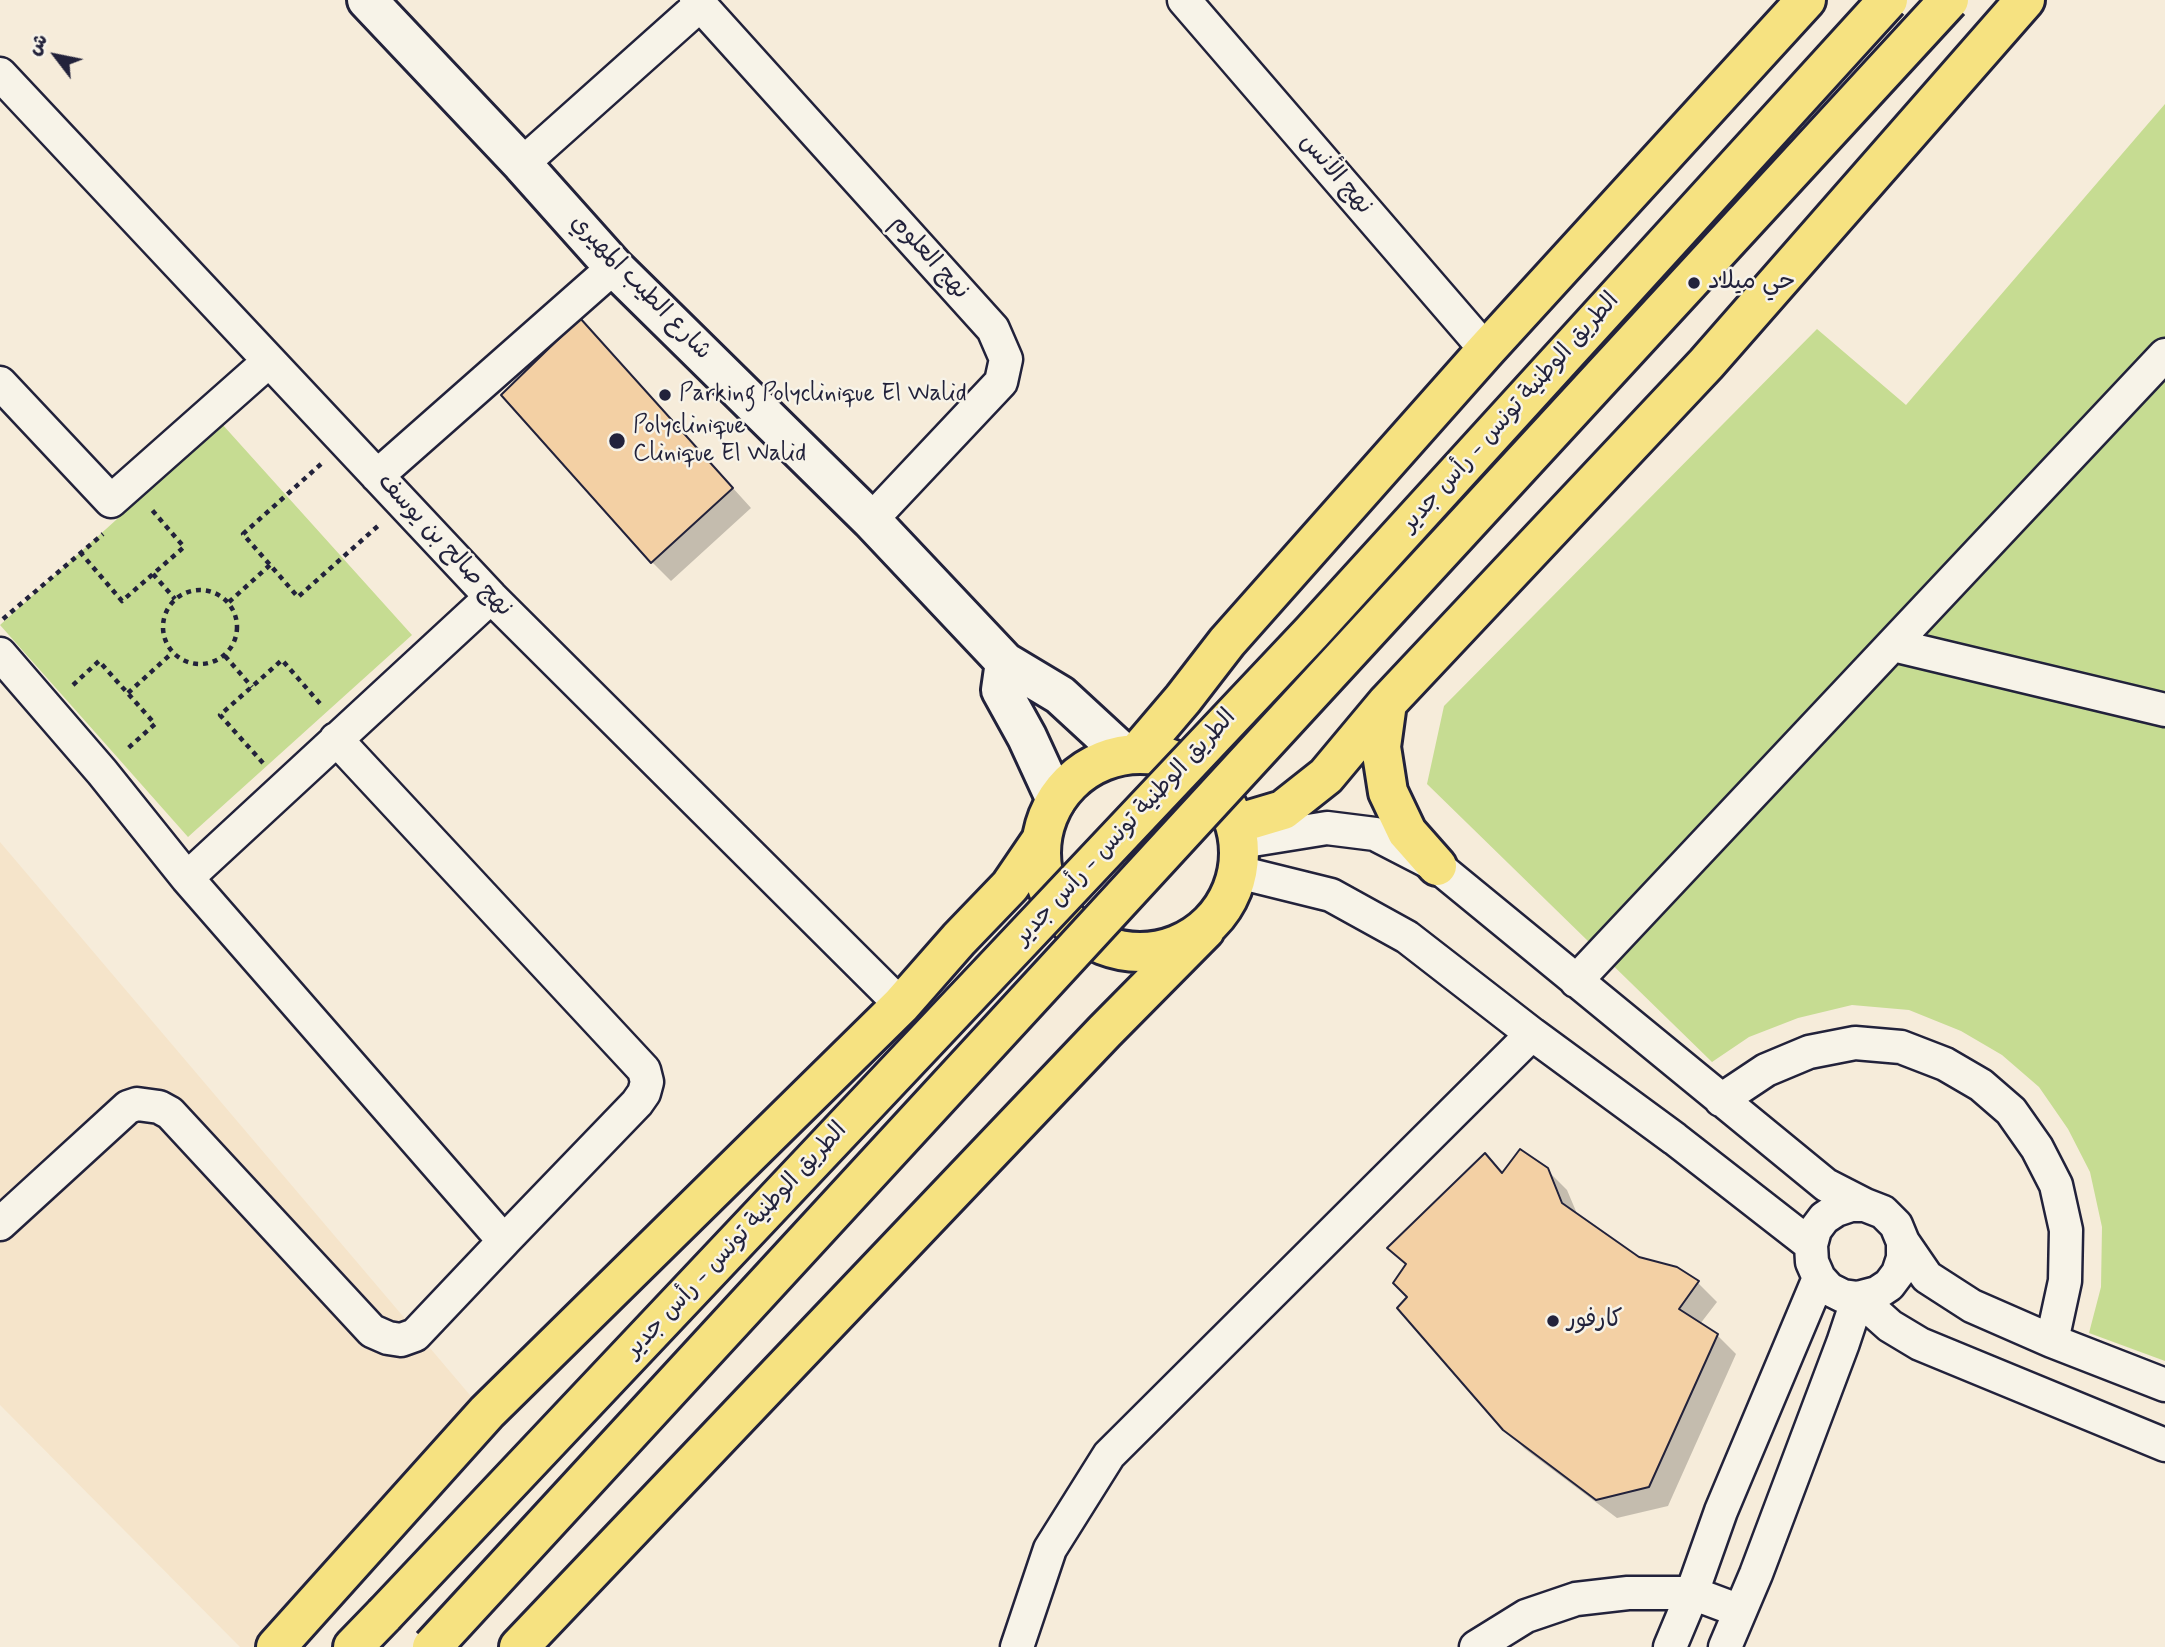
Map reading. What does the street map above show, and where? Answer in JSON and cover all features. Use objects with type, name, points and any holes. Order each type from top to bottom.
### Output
[{"type":"main road","points":[[1130,754],[1183,699],[1227,642],[1486,350],[1806,0]]},
{"type":"main road","name":"الطريق الوطنية تونس - رأس جدير","points":[[353,1647],[1311,633],[1888,0]]},
{"type":"main road","name":"الطريق الوطنية تونس - رأس جدير","points":[[432,1647],[1949,0]]},
{"type":"main road","points":[[1238,846],[1320,782],[1387,702],[1706,364],[2025,0]]},
{"type":"main road","points":[[1387,702],[1381,747],[1388,792],[1407,832],[1437,866]]},
{"type":"main road","points":[[275,1647],[486,1412],[901,1005],[1010,886],[1042,839],[1056,800],[1074,779],[1097,763],[1130,754],[1170,757],[1199,772],[1222,795],[1238,846],[1227,902],[1205,930],[1105,1031],[519,1647]]},
{"type":"main road","points":[[1042,839],[1042,870],[1051,898],[1069,922],[1092,940],[1120,951],[1150,952],[1179,945],[1205,930]]},
{"type":"street","name":"شارع الطيب المهيري","points":[[367,0],[522,164],[614,267],[871,520],[1005,662],[1060,695],[1130,754]]},
{"type":"street","name":"نهج الأنس","points":[[1184,0],[1486,350]]},
{"type":"street","name":"نهج العلوم","points":[[522,164],[698,3],[993,329],[1006,359],[1001,382],[871,520]]},
{"type":"street","name":"نهج صالح بن يوسف","points":[[0,74],[491,597],[901,1005]]},
{"type":"street","points":[[377,476],[614,267]]},
{"type":"street","points":[[1576,981],[2165,355]]},
{"type":"street","points":[[0,383],[121,493],[269,361]]},
{"type":"street","points":[[187,878],[491,597]]},
{"type":"street","points":[[1893,645],[2165,710]]},
{"type":"street","points":[[0,654],[102,772],[187,878],[504,1241]]},
{"type":"street","points":[[1005,662],[1001,690],[1027,737],[1056,800]]},
{"type":"street","points":[[0,1224],[128,1107],[137,1104],[159,1107],[170,1113],[372,1331],[401,1340],[415,1335],[637,1102],[647,1082],[644,1070],[340,736]]},
{"type":"street","points":[[1238,846],[1326,828],[1375,834],[1437,866],[1826,1185],[1883,1212],[1896,1225],[1903,1242],[1927,1277],[1972,1306],[2165,1385]]},
{"type":"street","points":[[1238,846],[1407,937],[1811,1245]]},
{"type":"street","points":[[1017,1647],[1050,1549],[1109,1455],[1532,1034]]},
{"type":"street","points":[[1721,1100],[1766,1070],[1809,1052],[1854,1043],[1901,1046],[1945,1064],[1981,1085],[2011,1111],[2037,1148],[2056,1185],[2066,1230],[2065,1281],[2052,1340]]},
{"type":"street","points":[[1866,1205],[1836,1209],[1824,1218],[1815,1230],[1811,1245],[1812,1262],[1819,1278],[1829,1289],[1843,1296],[1860,1298],[1877,1293],[1889,1285],[1898,1273],[1903,1258],[1903,1242]]},
{"type":"street","points":[[1670,1647],[1721,1511],[1819,1278]]},
{"type":"street","points":[[1860,1298],[1890,1326],[1920,1344],[2165,1445]]},
{"type":"street","points":[[1725,1647],[1860,1298]]},
{"type":"street","points":[[1476,1647],[1526,1616],[1576,1599],[1692,1592],[1740,1611]]},
{"type":"path","points":[[345,443],[243,534],[298,597],[402,503]]},
{"type":"path","points":[[0,622],[80,552],[111,527],[121,493],[184,547],[122,601],[80,552]]},
{"type":"path","points":[[229,602],[270,565]]},
{"type":"path","points":[[153,574],[175,598]]},
{"type":"path","points":[[203,589],[217,593],[229,602],[236,615],[238,630],[234,644],[225,656],[212,663],[198,665],[184,661],[172,653],[164,639],[163,625],[166,610],[175,598],[203,589]]},
{"type":"path","points":[[128,693],[172,653]]},
{"type":"path","points":[[225,656],[252,687]]},
{"type":"path","points":[[284,787],[220,715],[282,660],[340,736]]},
{"type":"path","points":[[47,709],[99,661],[128,693],[155,724],[102,772]]},
{"type":"shaded area","points":[[0,842],[475,1401],[256,1647],[240,1647],[0,1405]]},
{"type":"green space","points":[[2165,104],[2165,1361],[2089,1333],[2101,1287],[2102,1227],[2090,1172],[2068,1129],[2039,1087],[2002,1055],[1961,1031],[1909,1010],[1852,1005],[1798,1018],[1749,1037],[1712,1062],[1427,784],[1444,706],[1817,329],[1906,405]]},
{"type":"green space","points":[[222,424],[412,635],[188,837],[0,625]]},
{"type":"building","name":"Polyclinique Clinique El Walid","points":[[580,318],[733,488],[651,563],[501,395]]},
{"type":"building","name":"كارفور","points":[[1520,1149],[1548,1168],[1562,1203],[1639,1257],[1677,1267],[1699,1281],[1679,1309],[1718,1334],[1649,1487],[1596,1500],[1503,1430],[1397,1308],[1407,1297],[1393,1283],[1406,1264],[1387,1248],[1485,1153],[1502,1173]]},
{"type":"place","name":"حي ميلاد","points":[[1694,283]]},
{"type":"place","name":"Parking Polyclinique El Walid","points":[[665,395]]},
{"type":"place","name":"Polyclinique Clinique El Walid","points":[[617,441]]},
{"type":"place","name":"كارفور","points":[[1553,1321]]}]
